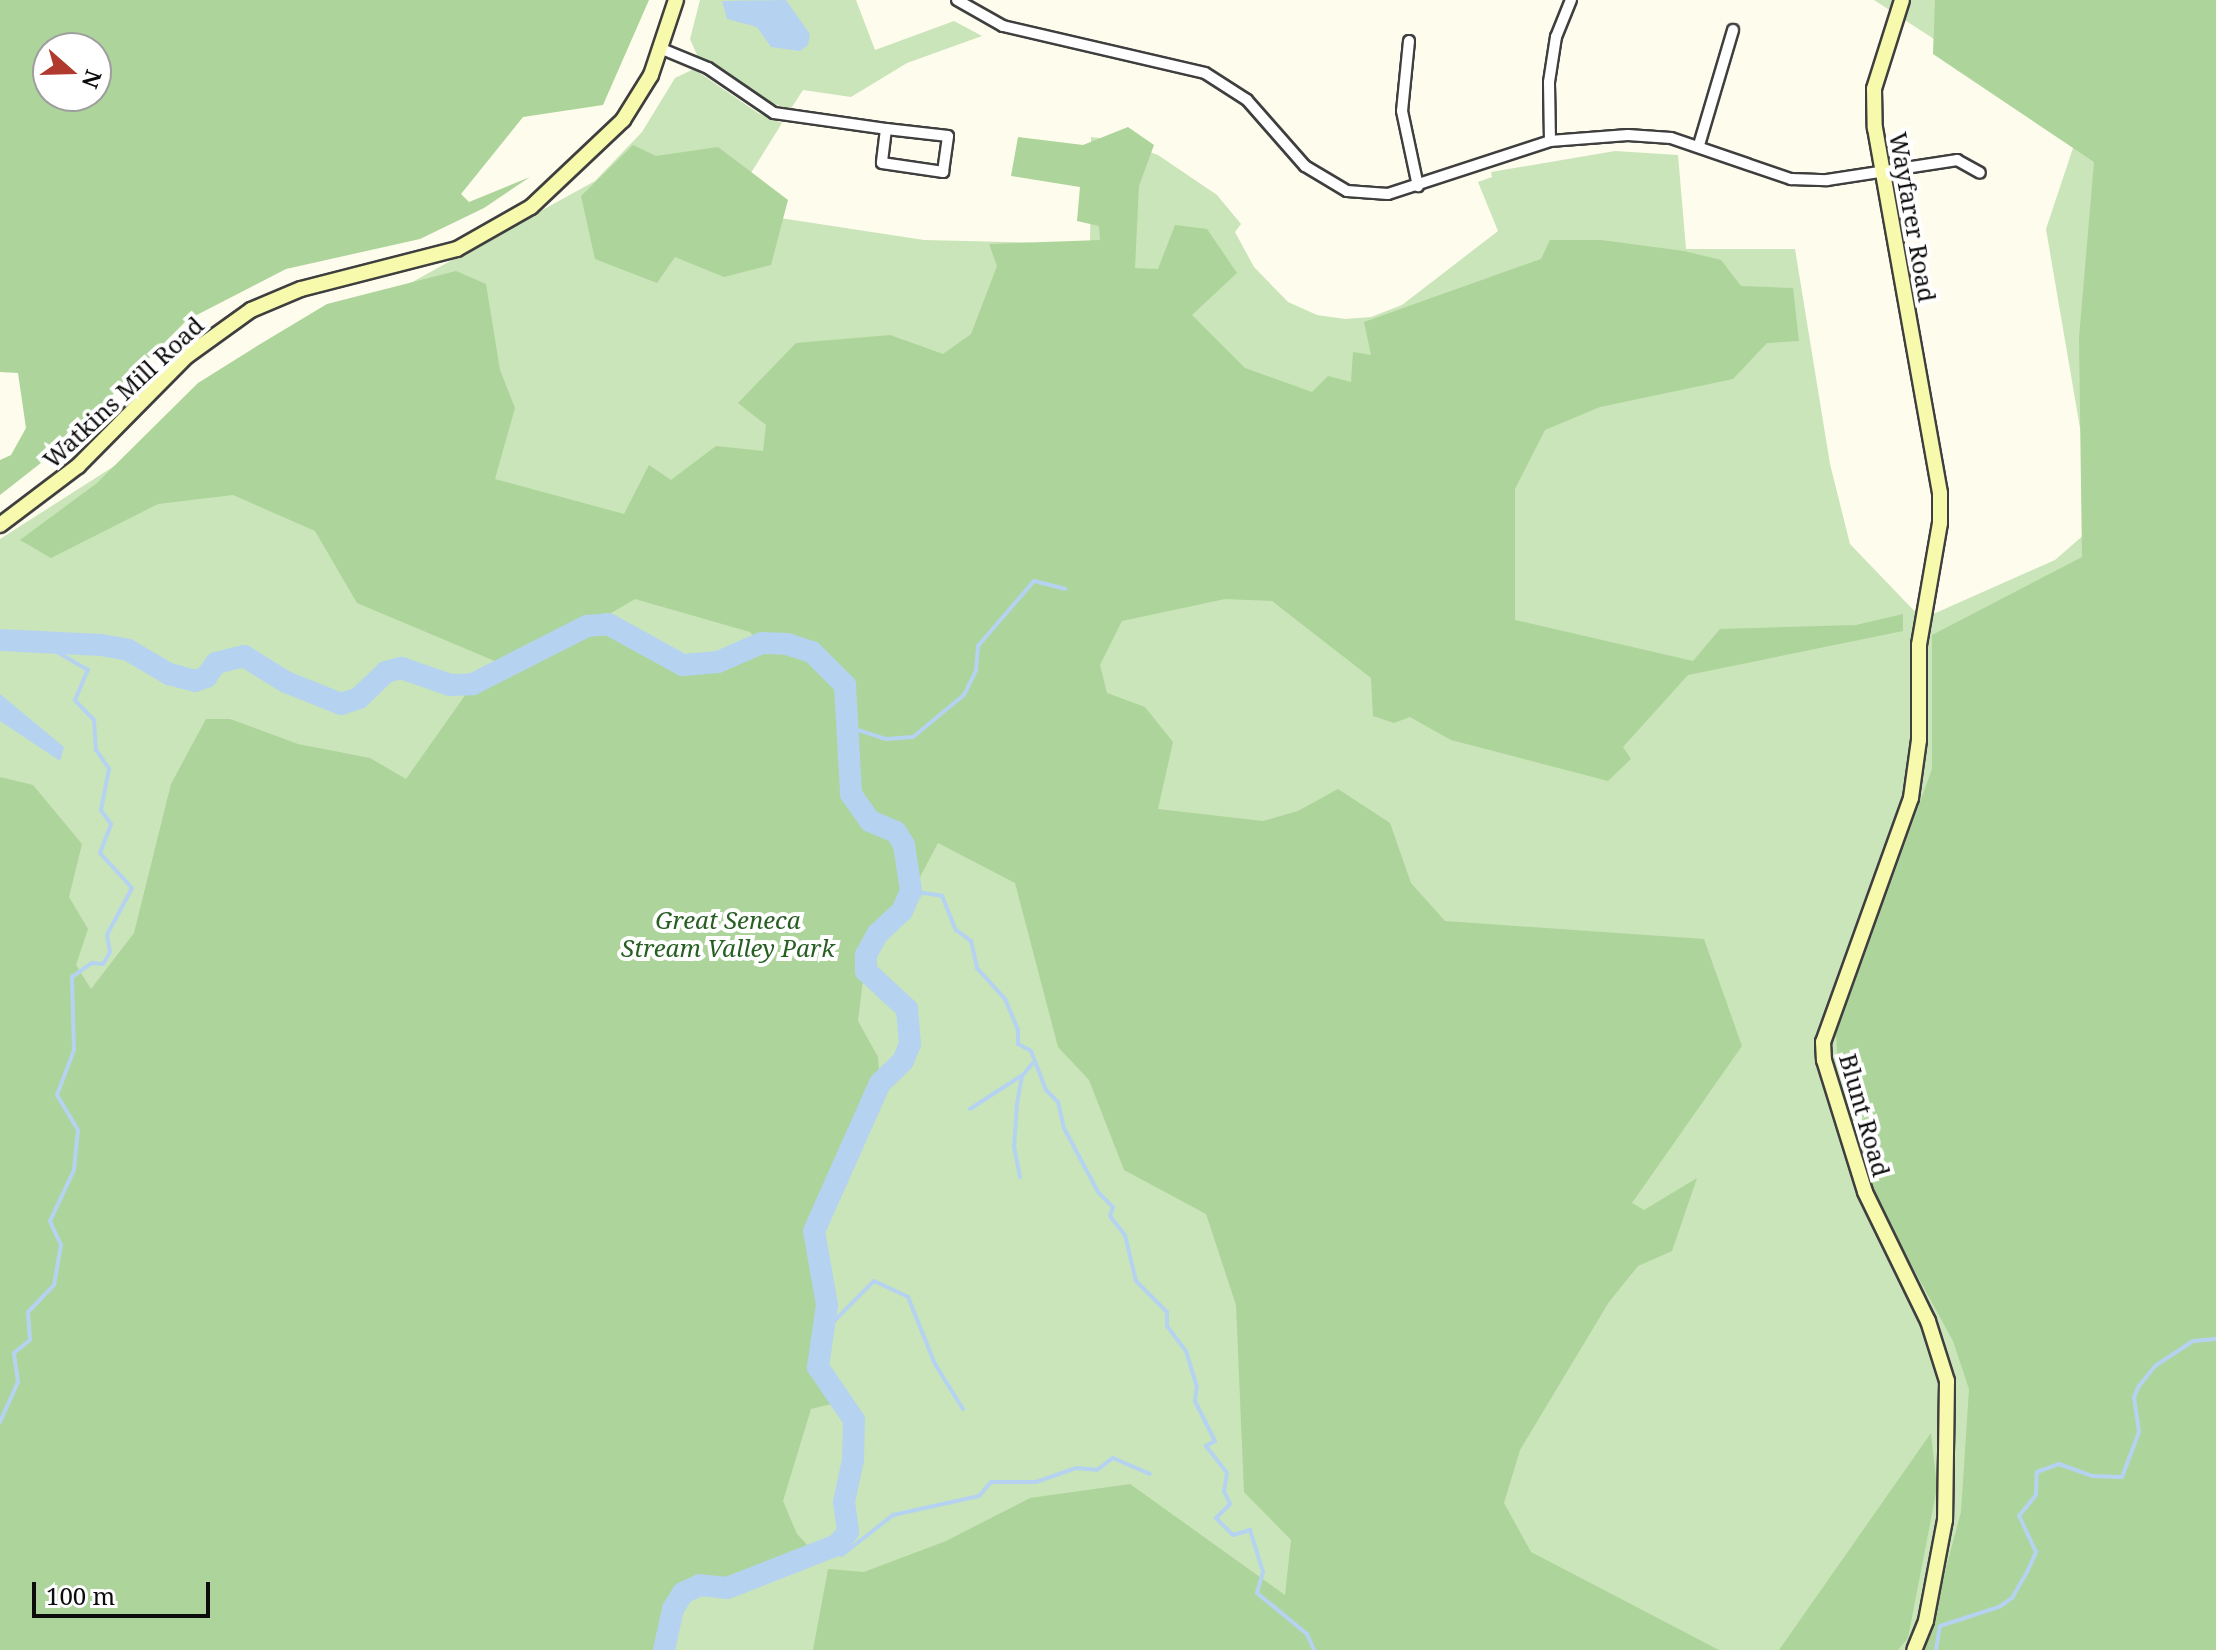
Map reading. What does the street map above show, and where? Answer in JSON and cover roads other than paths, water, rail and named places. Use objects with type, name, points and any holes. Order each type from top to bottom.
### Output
[{"type":"street","name":"Watkins Mill Road","points":[[0,525],[78,466],[187,356],[251,310],[301,289],[457,249],[531,207],[623,120],[662,49],[676,0]]},
{"type":"street","points":[[957,0],[1003,26],[1205,73],[1247,100],[1305,166],[1347,191],[1388,194],[1550,141],[1628,135],[1699,145],[1791,179],[1957,160],[1980,173]]},
{"type":"street","points":[[1550,141],[1549,82],[1556,37],[1571,0]]},
{"type":"street","name":"Wayfarer Road","points":[[1902,0],[1874,89],[1882,171],[1931,445]]},
{"type":"street","points":[[1699,145],[1733,30]]},
{"type":"street","points":[[1409,41],[1402,111],[1418,186]]},
{"type":"street","points":[[662,49],[708,68],[774,113],[948,136],[943,172],[882,163],[886,129]]},
{"type":"street","name":"Blunt Road","points":[[1914,1650],[1926,1621],[1945,1520],[1947,1381],[1928,1321],[1874,1218],[1841,1122],[1823,1042],[1899,836],[1916,768],[1919,645],[1940,523],[1931,445]]},
{"type":"water","points":[[786,0],[810,34],[808,45],[800,51],[771,47],[757,27],[727,19],[722,1]]},
{"type":"water","points":[[0,694],[64,747],[60,761],[0,721]]},
{"type":"waterway","points":[[849,727],[886,739],[913,737],[964,695],[976,670],[978,646],[1034,581],[1065,589]]},
{"type":"waterway","points":[[0,640],[101,645],[128,650],[169,674],[195,681],[206,677],[216,663],[244,656],[286,682],[341,704],[359,698],[386,672],[401,668],[450,685],[473,684],[587,626],[608,624],[683,665],[718,662],[762,643],[787,644],[812,652],[845,685],[851,794],[870,821],[896,832],[904,845],[911,891],[902,911],[878,933],[866,955],[866,971],[907,1009],[910,1044],[903,1061],[880,1083],[814,1231],[827,1305],[818,1367],[854,1420],[853,1460],[844,1502],[848,1532],[837,1545],[727,1588],[700,1585],[683,1593],[673,1609],[664,1650]]},
{"type":"waterway","points":[[0,1422],[18,1382],[14,1353],[30,1340],[28,1312],[54,1285],[61,1245],[50,1221],[74,1170],[78,1130],[57,1095],[74,1050],[72,977],[92,963],[103,964],[110,952],[107,935],[132,888],[100,853],[111,824],[101,810],[109,769],[96,750],[94,720],[75,700],[88,670],[40,642]]},
{"type":"waterway","points":[[911,891],[942,896],[956,930],[971,941],[977,968],[1005,999],[1018,1029],[1018,1044],[1031,1051],[1046,1090],[1058,1102],[1064,1128],[1098,1192],[1113,1207],[1110,1216],[1125,1235],[1136,1281],[1167,1312],[1167,1326],[1186,1351],[1197,1386],[1195,1401],[1215,1441],[1206,1446],[1227,1473],[1224,1491],[1230,1504],[1216,1518],[1233,1535],[1250,1530],[1263,1572],[1257,1593],[1307,1634],[1314,1650]]},
{"type":"waterway","points":[[1020,1177],[1014,1147],[1017,1104],[1022,1076],[1032,1064]]},
{"type":"waterway","points":[[970,1109],[1021,1076]]},
{"type":"waterway","points":[[823,1332],[874,1281],[908,1297],[935,1364],[963,1409]]},
{"type":"waterway","points":[[1936,1650],[1940,1626],[1999,1607],[2012,1598],[2028,1570],[2036,1552],[2019,1516],[2036,1495],[2037,1472],[2059,1464],[2092,1476],[2122,1477],[2139,1432],[2134,1397],[2139,1386],[2155,1366],[2193,1341],[2216,1339]]},
{"type":"waterway","points":[[837,1545],[842,1555],[893,1515],[979,1496],[991,1482],[1036,1482],[1076,1468],[1097,1470],[1113,1458],[1150,1474]]},
{"type":"park label","name":"Great Seneca Stream Valley Park","points":[[728,934]]}]
